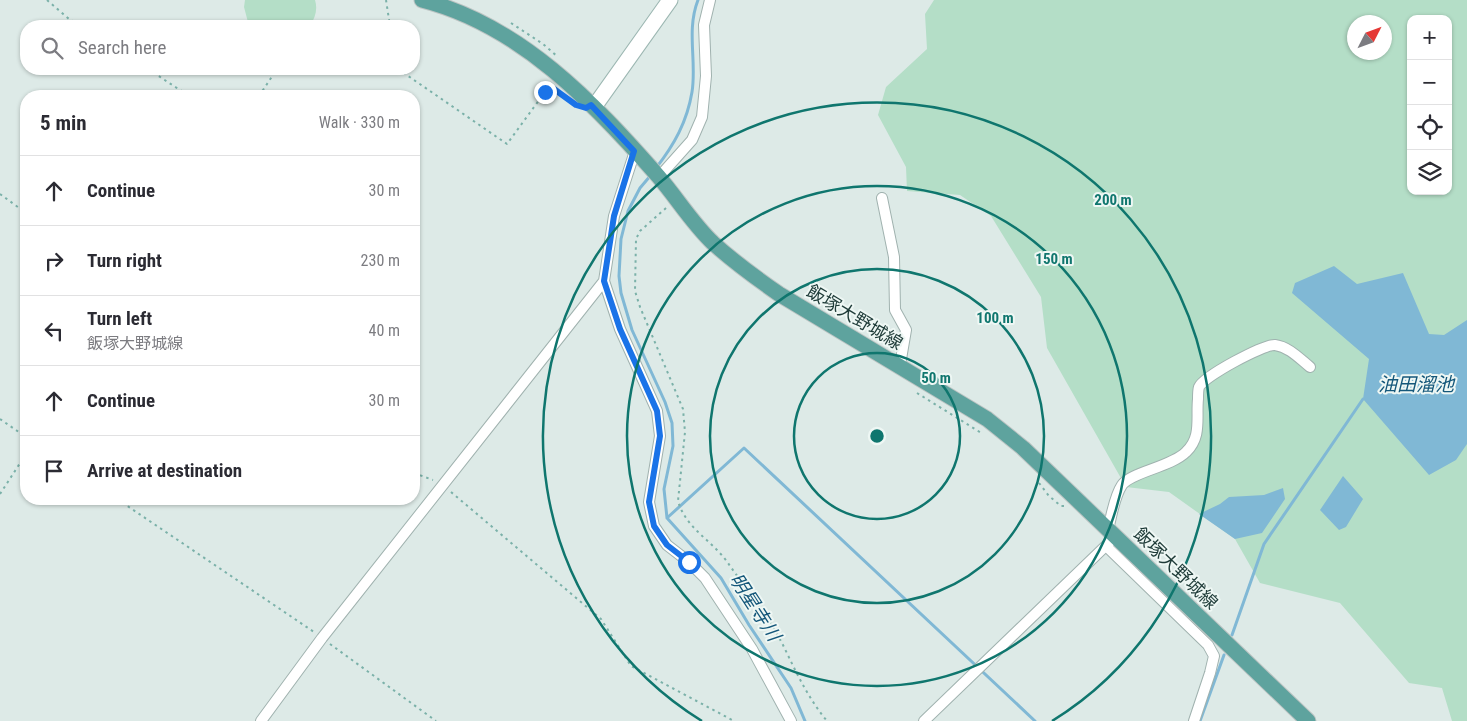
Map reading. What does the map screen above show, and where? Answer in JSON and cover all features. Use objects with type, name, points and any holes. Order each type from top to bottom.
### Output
[{"type":"main road","name":"飯塚大野城線","points":[[422,0],[444,6],[502,33],[542,60],[594,107],[659,177],[712,242],[746,271],[779,294],[987,419],[1023,448],[1077,499],[1110,537],[1308,721]]},
{"type":"street","points":[[594,107],[670,0]]},
{"type":"street","points":[[659,177],[692,140],[702,117],[706,76],[704,25],[710,0]]},
{"type":"street","points":[[639,156],[614,216],[604,281],[620,329],[657,411],[660,436],[649,502],[654,526],[667,545],[706,578],[752,648],[791,721]]},
{"type":"street","points":[[882,198],[894,257],[895,310],[906,330],[900,365]]},
{"type":"street","points":[[261,721],[322,638],[604,281]]},
{"type":"street","points":[[924,721],[1110,537],[1118,492],[1124,483],[1132,478],[1162,467],[1185,454],[1194,443],[1198,427],[1199,387],[1207,378],[1221,369],[1272,345],[1286,347],[1310,367]]},
{"type":"street","points":[[1110,537],[1208,645],[1214,656],[1194,721]]},
{"type":"path","points":[[47,0],[71,20]]},
{"type":"path","points":[[386,0],[389,20]]},
{"type":"path","points":[[157,75],[180,90]]},
{"type":"path","points":[[263,90],[273,75]]},
{"type":"path","points":[[407,75],[508,144],[545,92],[554,89],[558,91]]},
{"type":"path","points":[[0,194],[20,209]]},
{"type":"path","points":[[676,200],[640,230],[636,238],[635,291],[683,409],[685,432],[678,501],[681,512],[696,532],[726,560],[783,645],[806,692],[827,721]]},
{"type":"path","points":[[915,392],[983,434]]},
{"type":"path","points":[[0,419],[20,433]]},
{"type":"path","points":[[0,494],[20,463]]},
{"type":"path","points":[[420,475],[443,484],[602,618],[631,666],[734,721]]},
{"type":"path","points":[[1036,478],[1049,496],[1060,506],[1066,506],[1077,499]]},
{"type":"path","points":[[126,505],[322,638],[436,721]]},
{"type":"green space","points":[[245,0],[315,0],[316,14],[313,20],[247,20],[244,7]]},
{"type":"green space","points":[[934,0],[1467,0],[1467,721],[1452,721],[1442,688],[1409,683],[1340,603],[1260,583],[1235,539],[1169,492],[1126,487],[1047,348],[1041,297],[991,216],[960,195],[907,191],[906,167],[878,115],[886,87],[927,49],[925,14]]},
{"type":"water","name":"油田溜池","points":[[1334,266],[1357,284],[1403,273],[1429,334],[1444,335],[1467,320],[1467,444],[1456,460],[1429,475],[1363,399],[1369,359],[1292,293],[1295,283]]},
{"type":"water","points":[[1343,476],[1363,499],[1346,527],[1339,530],[1320,510]]},
{"type":"water","points":[[1283,488],[1285,499],[1262,533],[1235,539],[1199,514],[1220,504],[1229,497],[1264,495]]},
{"type":"waterway","points":[[656,168],[669,151],[679,133],[690,103],[693,80],[692,35],[698,0]]},
{"type":"waterway","points":[[651,175],[640,188],[628,211],[621,239],[619,276],[621,293],[632,330],[665,402],[672,423],[673,446],[664,489],[667,518]]},
{"type":"waterway","points":[[1232,635],[1264,544],[1363,399]]},
{"type":"waterway","points":[[667,518],[744,448],[1035,721]]},
{"type":"waterway","name":"明星寺川","points":[[667,518],[721,578],[749,625],[791,688],[805,721]]},
{"type":"waterway","points":[[1200,721],[1224,655]]},
{"type":"route","points":[[545,92],[554,89],[576,105],[586,108],[591,105],[634,151],[614,216],[604,281],[620,329],[657,411],[660,436],[649,502],[654,526],[667,545],[689,562]]}]
